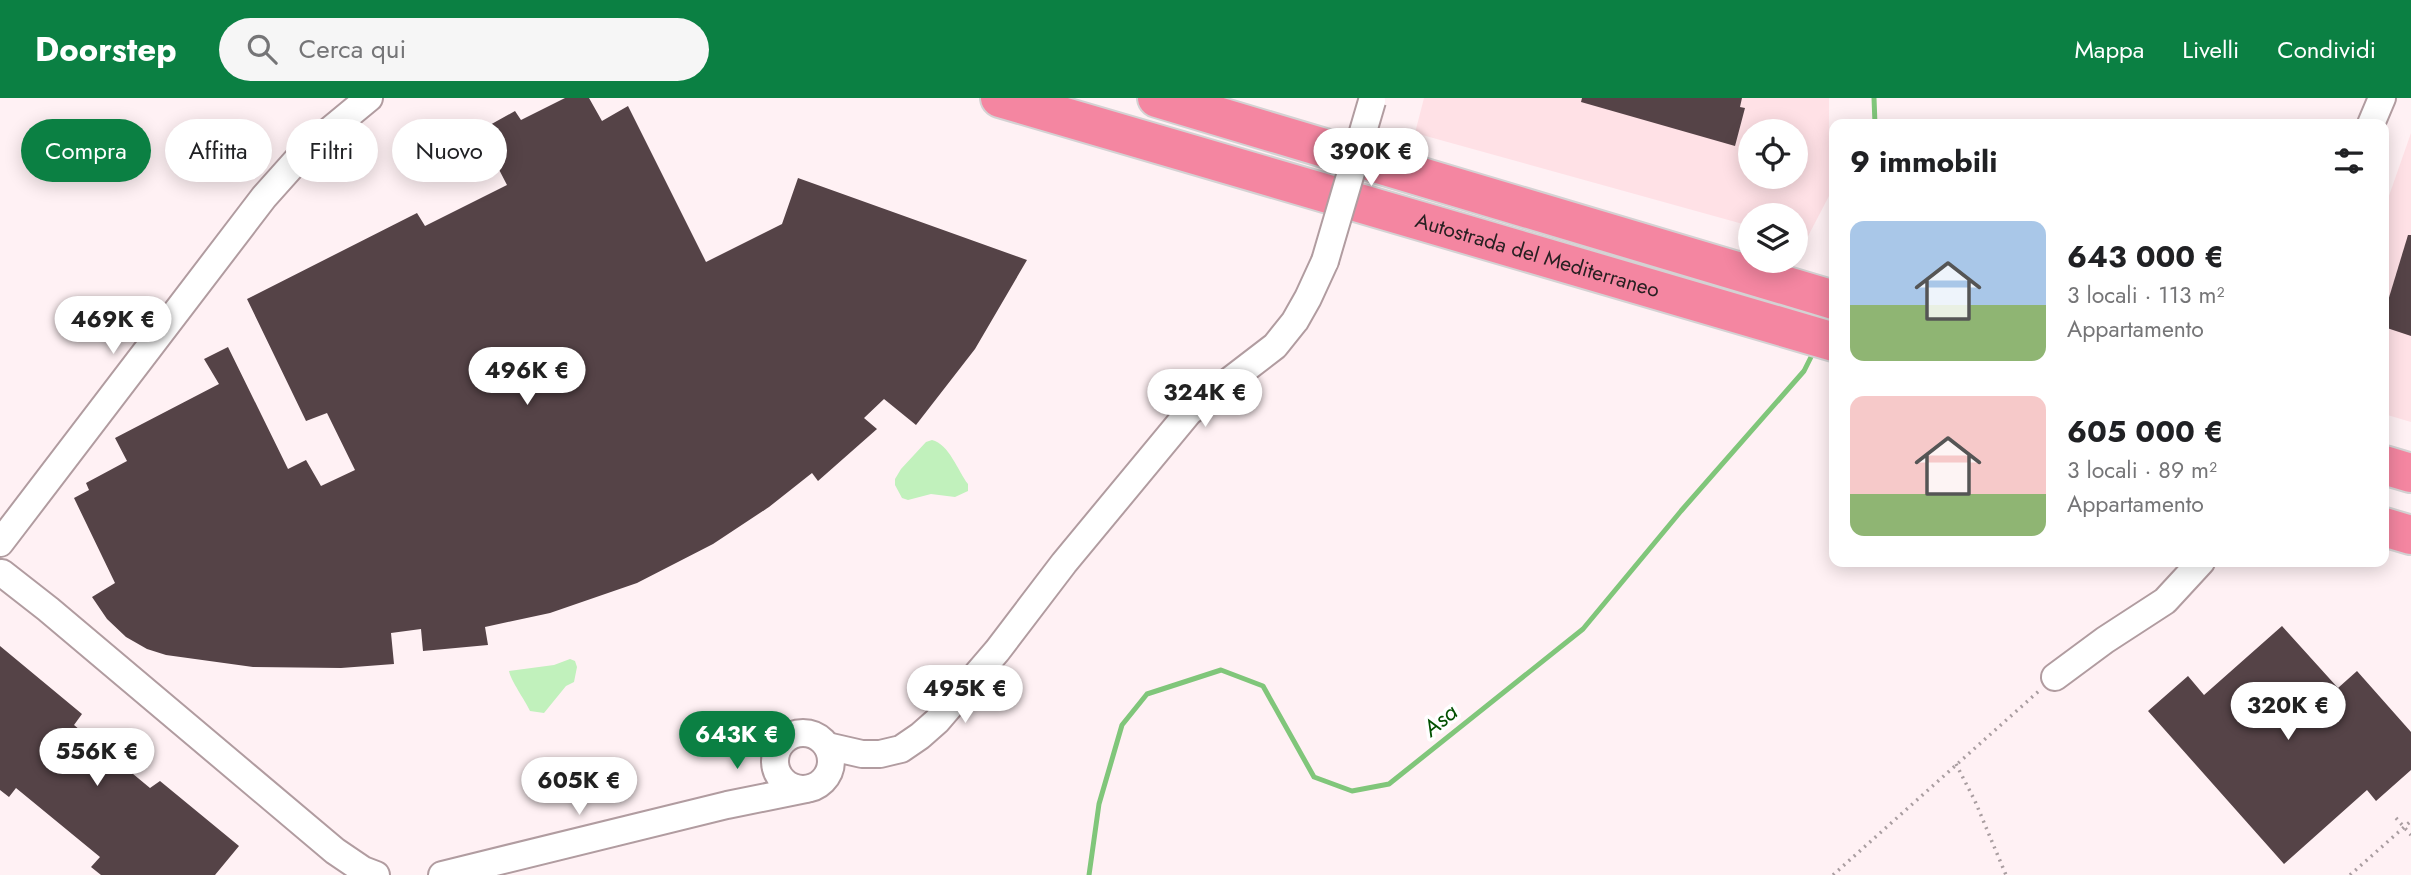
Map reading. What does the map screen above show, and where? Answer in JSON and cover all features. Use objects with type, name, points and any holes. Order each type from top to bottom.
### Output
[{"type":"highway","name":"Autostrada del Mediterraneo","points":[[1000,98],[1829,340]]},
{"type":"highway","name":"Autostrada del Mediterraneo","points":[[1157,98],[1829,298]]},
{"type":"highway","points":[[2389,466],[2411,473]]},
{"type":"highway","points":[[2389,512],[2411,519]]},
{"type":"highway","points":[[2389,528],[2411,535]]},
{"type":"street","points":[[0,543],[264,197],[306,150],[369,98]]},
{"type":"street","points":[[2373,119],[2382,98]]},
{"type":"street","points":[[727,805],[769,776],[780,746],[793,735],[812,735],[827,746],[846,752],[880,754],[901,749],[937,721],[997,652],[1064,562],[1189,412],[1275,345],[1295,321],[1325,261],[1373,99]]},
{"type":"street","points":[[1,566],[335,850],[363,870],[376,875]]},
{"type":"street","points":[[2055,677],[2165,601],[2196,567]]},
{"type":"street","points":[[442,875],[727,805],[815,787],[828,774],[831,765],[827,746]]},
{"type":"street","points":[[776,763],[782,779],[789,785],[806,789]]},
{"type":"path","points":[[1833,875],[2055,677]]},
{"type":"path","points":[[1956,764],[1975,801],[2006,875]]},
{"type":"path","points":[[2396,818],[2411,835]]},
{"type":"path","points":[[2350,875],[2411,821]]},
{"type":"shaded area","points":[[1424,98],[1829,98],[1829,196],[1808,236],[1808,203],[1738,203],[1738,223],[1415,133]]},
{"type":"shaded area","points":[[2411,133],[2411,422],[2389,415],[2389,196]]},
{"type":"green space","points":[[932,440],[948,452],[968,484],[968,491],[955,497],[931,494],[908,500],[902,498],[895,479],[926,442]]},
{"type":"green space","points":[[570,659],[575,661],[577,667],[574,682],[566,686],[544,713],[530,711],[509,671],[554,665]]},
{"type":"building","points":[[565,98],[589,98],[602,121],[628,106],[706,262],[782,224],[798,178],[1027,260],[975,349],[916,425],[884,399],[864,418],[877,429],[818,481],[812,473],[769,507],[713,544],[637,583],[550,613],[485,627],[488,645],[423,651],[421,629],[391,633],[394,664],[341,668],[253,667],[166,655],[147,649],[126,637],[107,619],[92,597],[115,583],[74,498],[89,490],[86,483],[127,461],[115,438],[219,384],[204,359],[228,347],[288,469],[306,460],[321,486],[355,470],[327,413],[306,421],[247,299],[417,213],[425,226],[507,185],[507,119],[501,119],[515,111],[521,120]]},
{"type":"building","points":[[1582,98],[1742,98],[1740,107],[1745,108],[1742,119],[1738,119],[1735,146],[1581,102]]},
{"type":"building","points":[[2408,235],[2411,235],[2411,336],[2389,329],[2389,298]]},
{"type":"building","points":[[2282,626],[2338,688],[2357,671],[2411,732],[2411,770],[2376,801],[2367,790],[2284,864],[2148,711],[2188,676],[2204,695]]},
{"type":"building","points":[[0,646],[82,714],[74,725],[150,788],[160,781],[239,846],[215,875],[101,875],[91,867],[100,857],[16,788],[9,797],[0,790]]},
{"type":"waterway","name":"Asa","points":[[1874,98],[1875,119]]},
{"type":"waterway","name":"Asa","points":[[1089,875],[1099,804],[1122,725],[1147,694],[1221,670],[1263,686],[1314,777],[1352,791],[1389,784],[1583,629],[1681,511],[1804,371],[1814,351]]}]
